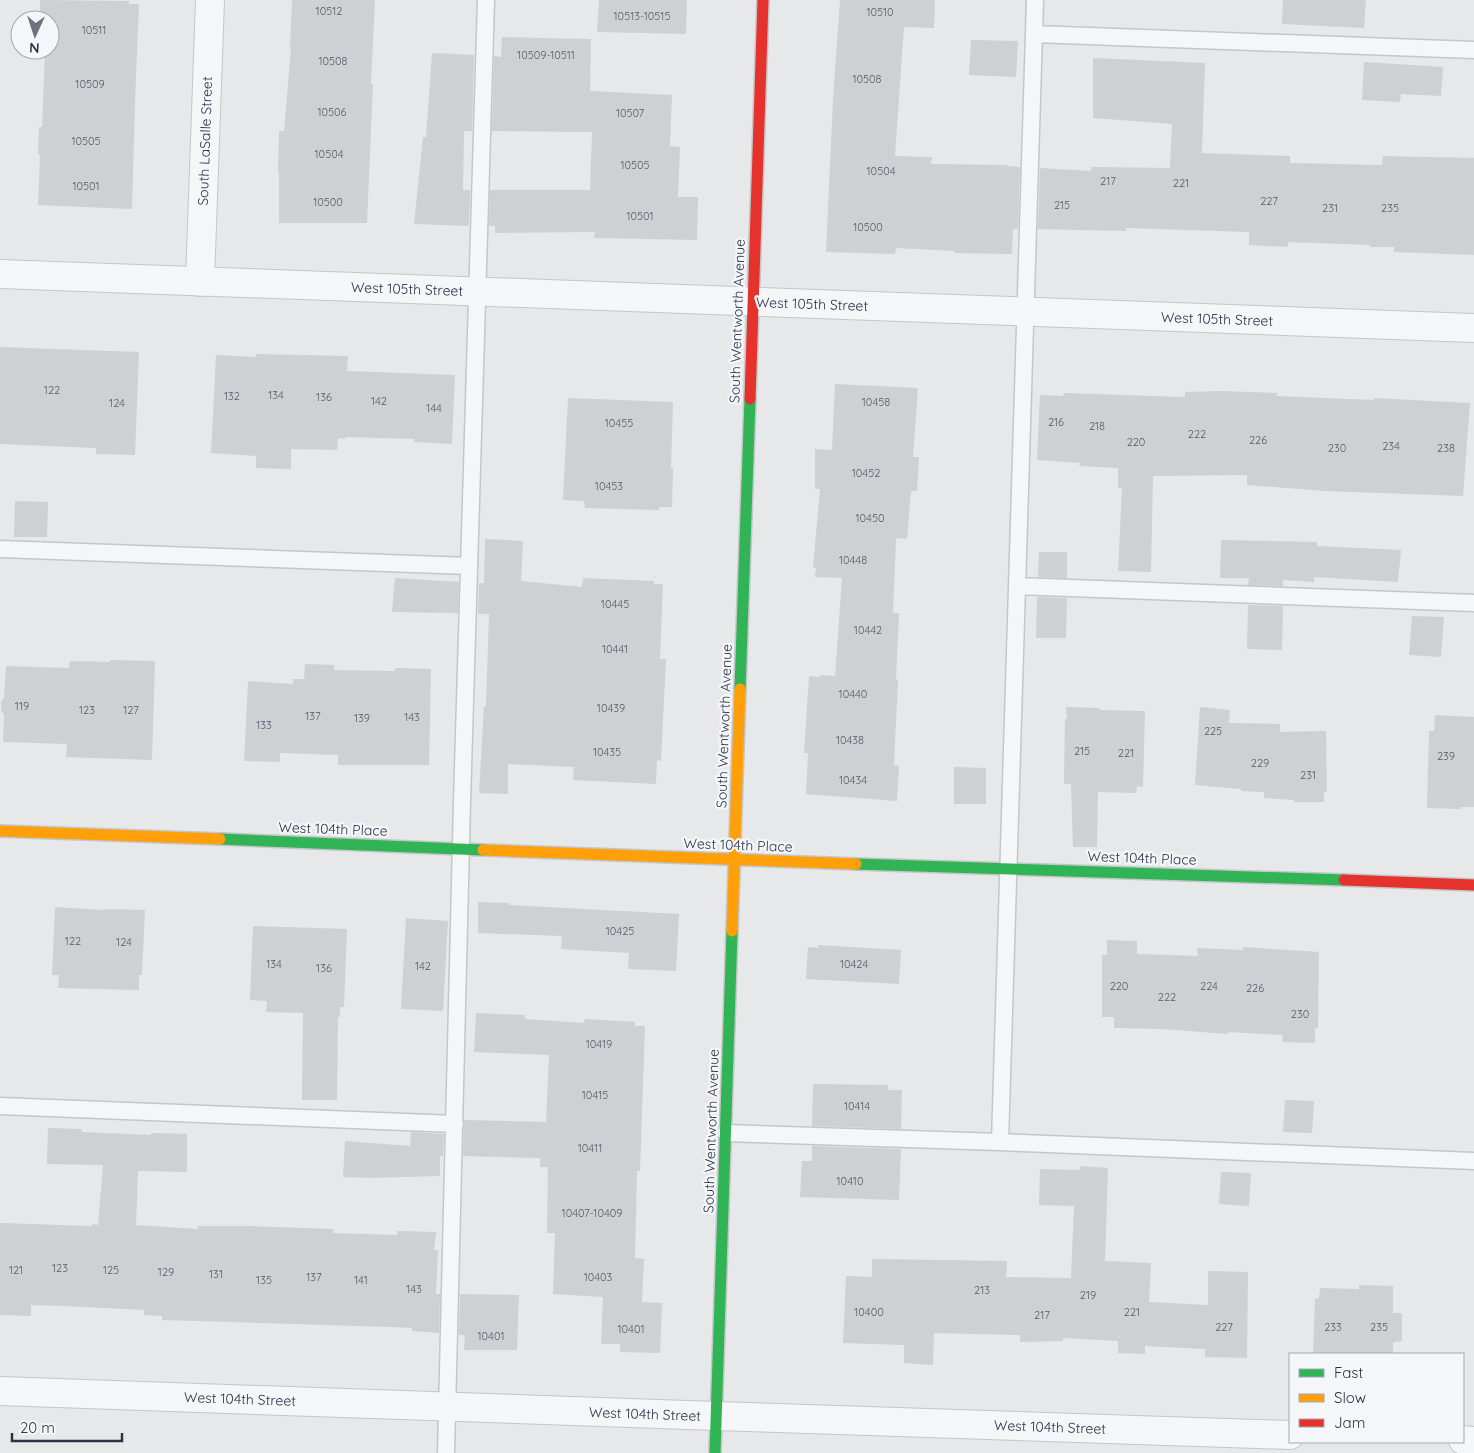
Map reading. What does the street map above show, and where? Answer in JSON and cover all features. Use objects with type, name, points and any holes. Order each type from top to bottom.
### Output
[{"type":"street","name":"South LaSalle Street","points":[[200,282],[210,0]]},
{"type":"street","name":"South Wentworth Avenue","points":[[715,1453],[763,0]]},
{"type":"street","name":"West 105th Street","points":[[0,274],[1474,328]]},
{"type":"street","name":"West 104th Place","points":[[0,831],[734,860],[1474,885]]},
{"type":"street","name":"West 104th Street","points":[[0,1390],[1289,1435]]},
{"type":"lane","points":[[446,1453],[476,292],[486,0]]},
{"type":"lane","points":[[1000,1142],[1035,0]]},
{"type":"lane","points":[[1034,34],[1474,50]]},
{"type":"lane","points":[[0,549],[469,566]]},
{"type":"lane","points":[[1017,586],[1474,603]]},
{"type":"lane","points":[[0,1106],[455,1124]]},
{"type":"lane","points":[[726,1133],[1474,1160]]},
{"type":"building","points":[[40,0],[129,1],[129,4],[139,4],[132,209],[38,205],[39,127],[42,127],[45,60],[60,60],[60,10],[40,10]]},
{"type":"building","points":[[292,0],[375,0],[367,223],[279,223],[279,131],[284,131],[291,49]]},
{"type":"building","points":[[599,0],[687,0],[686,34],[597,32]]},
{"type":"building","points":[[840,0],[935,0],[934,28],[904,27],[895,156],[932,157],[931,164],[1007,165],[1020,167],[1018,229],[1013,229],[1012,254],[954,253],[954,251],[896,248],[895,254],[826,252]]},
{"type":"building","points":[[1283,0],[1366,0],[1364,28],[1282,24]]},
{"type":"building","points":[[502,37],[591,39],[590,91],[672,95],[670,146],[680,147],[678,197],[698,197],[697,240],[594,238],[595,232],[495,233],[495,226],[489,226],[490,190],[590,190],[592,132],[492,131],[494,56],[501,57]]},
{"type":"building","points":[[971,40],[1018,41],[1016,77],[969,75]]},
{"type":"building","points":[[432,53],[474,55],[472,131],[464,131],[463,190],[470,190],[469,226],[414,224],[423,137],[426,137]]},
{"type":"building","points":[[1093,58],[1205,63],[1202,153],[1290,156],[1290,163],[1382,165],[1383,156],[1474,158],[1474,255],[1394,252],[1394,247],[1370,247],[1370,245],[1288,242],[1288,247],[1249,245],[1249,232],[1126,228],[1126,231],[1038,229],[1040,168],[1091,171],[1091,167],[1170,168],[1172,124],[1093,118]]},
{"type":"building","points":[[1364,62],[1443,67],[1441,96],[1401,94],[1400,102],[1362,100]]},
{"type":"building","points":[[0,347],[139,352],[135,455],[96,454],[96,448],[0,444]]},
{"type":"building","points":[[256,354],[348,356],[347,371],[455,375],[452,444],[414,442],[414,439],[338,438],[337,450],[291,449],[291,469],[256,468],[256,456],[211,453],[216,355],[256,357]]},
{"type":"building","points":[[835,384],[918,388],[913,457],[919,457],[917,491],[911,491],[907,539],[896,538],[893,613],[899,613],[894,765],[899,766],[897,801],[806,794],[808,753],[804,753],[809,676],[835,676],[842,578],[815,577],[816,568],[813,567],[820,489],[815,489],[815,449],[832,450]]},
{"type":"building","points":[[1185,392],[1277,393],[1277,396],[1374,400],[1374,398],[1470,403],[1463,496],[1325,491],[1247,485],[1247,475],[1153,476],[1151,572],[1118,571],[1122,488],[1118,488],[1118,468],[1079,466],[1080,463],[1037,460],[1040,395],[1063,396],[1064,393],[1185,397]]},
{"type":"building","points":[[568,398],[673,402],[672,507],[659,507],[659,510],[585,508],[584,501],[563,500]]},
{"type":"building","points":[[15,501],[48,502],[47,537],[14,537]]},
{"type":"building","points":[[485,539],[523,541],[521,581],[582,587],[583,578],[654,581],[654,584],[663,584],[660,659],[666,659],[661,761],[657,760],[656,784],[573,780],[574,767],[508,764],[508,794],[479,793],[484,706],[486,706],[489,614],[478,614],[479,583],[484,583]]},
{"type":"building","points":[[1221,540],[1317,542],[1317,546],[1401,550],[1398,582],[1314,577],[1314,582],[1283,580],[1283,586],[1248,585],[1249,578],[1220,578]]},
{"type":"building","points":[[1039,552],[1067,552],[1067,578],[1038,577]]},
{"type":"building","points":[[395,578],[459,582],[458,613],[392,612]]},
{"type":"building","points":[[1037,597],[1067,598],[1066,638],[1036,638]]},
{"type":"building","points":[[1248,605],[1283,606],[1282,650],[1247,649]]},
{"type":"building","points":[[1412,616],[1444,617],[1441,657],[1409,655]]},
{"type":"building","points":[[110,660],[155,661],[152,760],[66,757],[67,744],[3,742],[4,715],[1,710],[1,702],[4,697],[6,666],[69,668],[70,661],[110,662]]},
{"type":"building","points":[[305,664],[334,665],[334,670],[395,671],[395,668],[431,669],[429,765],[338,765],[338,755],[280,753],[280,762],[244,761],[248,681],[293,684],[293,679],[304,679]]},
{"type":"building","points":[[1066,707],[1145,711],[1143,787],[1137,786],[1136,793],[1098,792],[1097,847],[1073,847],[1071,784],[1064,784]]},
{"type":"building","points":[[1200,707],[1230,710],[1229,723],[1280,724],[1280,732],[1326,731],[1327,792],[1324,792],[1324,802],[1294,802],[1294,800],[1264,798],[1264,792],[1195,785]]},
{"type":"building","points":[[1435,715],[1474,717],[1474,807],[1461,807],[1461,809],[1427,808],[1429,731],[1434,731]]},
{"type":"building","points":[[954,767],[986,768],[986,804],[954,804]]},
{"type":"building","points":[[478,902],[679,914],[676,971],[628,969],[629,953],[561,949],[562,936],[478,933]]},
{"type":"building","points":[[55,907],[145,910],[142,975],[139,975],[139,990],[58,988],[59,975],[52,975]]},
{"type":"building","points":[[406,918],[448,921],[443,1011],[401,1009]]},
{"type":"building","points":[[253,926],[347,929],[344,1007],[340,1007],[340,1017],[338,1017],[337,1100],[302,1100],[303,1013],[266,1012],[267,1001],[250,1000]]},
{"type":"building","points":[[1107,940],[1137,941],[1137,954],[1198,956],[1197,948],[1243,950],[1243,947],[1319,952],[1318,1029],[1315,1028],[1315,1043],[1282,1042],[1283,1035],[1114,1028],[1114,1017],[1102,1017],[1102,955],[1107,955]]},
{"type":"building","points":[[818,945],[901,950],[899,984],[806,979],[808,947],[818,948]]},
{"type":"building","points":[[476,1013],[525,1015],[525,1019],[584,1023],[585,1019],[635,1022],[635,1026],[645,1026],[640,1171],[637,1171],[635,1258],[644,1259],[642,1302],[662,1303],[660,1353],[620,1352],[620,1344],[601,1344],[603,1297],[553,1294],[555,1233],[547,1233],[548,1167],[540,1167],[540,1158],[463,1156],[464,1120],[546,1122],[549,1055],[474,1052]]},
{"type":"building","points":[[813,1084],[888,1085],[888,1090],[902,1090],[901,1129],[812,1126]]},
{"type":"building","points":[[1285,1100],[1314,1101],[1312,1133],[1283,1132]]},
{"type":"building","points":[[48,1128],[82,1129],[82,1132],[151,1135],[151,1133],[187,1134],[187,1172],[138,1171],[136,1225],[198,1229],[198,1226],[249,1226],[333,1229],[333,1233],[397,1235],[398,1231],[436,1232],[434,1250],[438,1250],[436,1294],[440,1294],[439,1333],[412,1331],[412,1328],[391,1327],[162,1320],[162,1316],[144,1315],[144,1310],[63,1306],[31,1305],[31,1316],[0,1315],[0,1223],[98,1225],[103,1165],[47,1164]]},
{"type":"building","points":[[411,1132],[444,1134],[443,1156],[440,1156],[440,1176],[343,1177],[345,1141],[410,1146]]},
{"type":"building","points":[[812,1146],[901,1149],[899,1200],[800,1197],[802,1161],[812,1161]]},
{"type":"building","points":[[1080,1166],[1108,1168],[1105,1261],[1151,1263],[1149,1302],[1208,1305],[1208,1271],[1248,1272],[1247,1358],[1205,1357],[1205,1349],[1145,1346],[1145,1354],[1118,1353],[1118,1341],[1063,1338],[1063,1341],[1020,1342],[1020,1335],[934,1333],[933,1365],[904,1363],[904,1345],[843,1343],[846,1276],[872,1277],[872,1259],[1007,1261],[1006,1277],[1071,1278],[1074,1206],[1039,1205],[1040,1169],[1080,1170]]},
{"type":"building","points":[[1221,1172],[1251,1173],[1249,1206],[1219,1204]]},
{"type":"building","points":[[1359,1285],[1393,1286],[1393,1313],[1402,1313],[1402,1341],[1393,1342],[1393,1353],[1313,1353],[1315,1299],[1319,1298],[1320,1288],[1359,1289]]},
{"type":"building","points":[[460,1294],[519,1295],[517,1350],[464,1350],[465,1335],[459,1335]]},
{"type":"traffic: fast","points":[[740,689],[750,399]]},
{"type":"traffic: fast","points":[[220,839],[483,850]]},
{"type":"traffic: fast","points":[[856,864],[1344,880]]},
{"type":"traffic: fast","points":[[715,1453],[732,931]]},
{"type":"traffic: slow","points":[[732,931],[740,689]]},
{"type":"traffic: slow","points":[[0,831],[220,839]]},
{"type":"traffic: slow","points":[[483,850],[856,864]]},
{"type":"traffic: jam","points":[[750,399],[763,0]]},
{"type":"traffic: jam","points":[[1344,880],[1474,885]]}]
